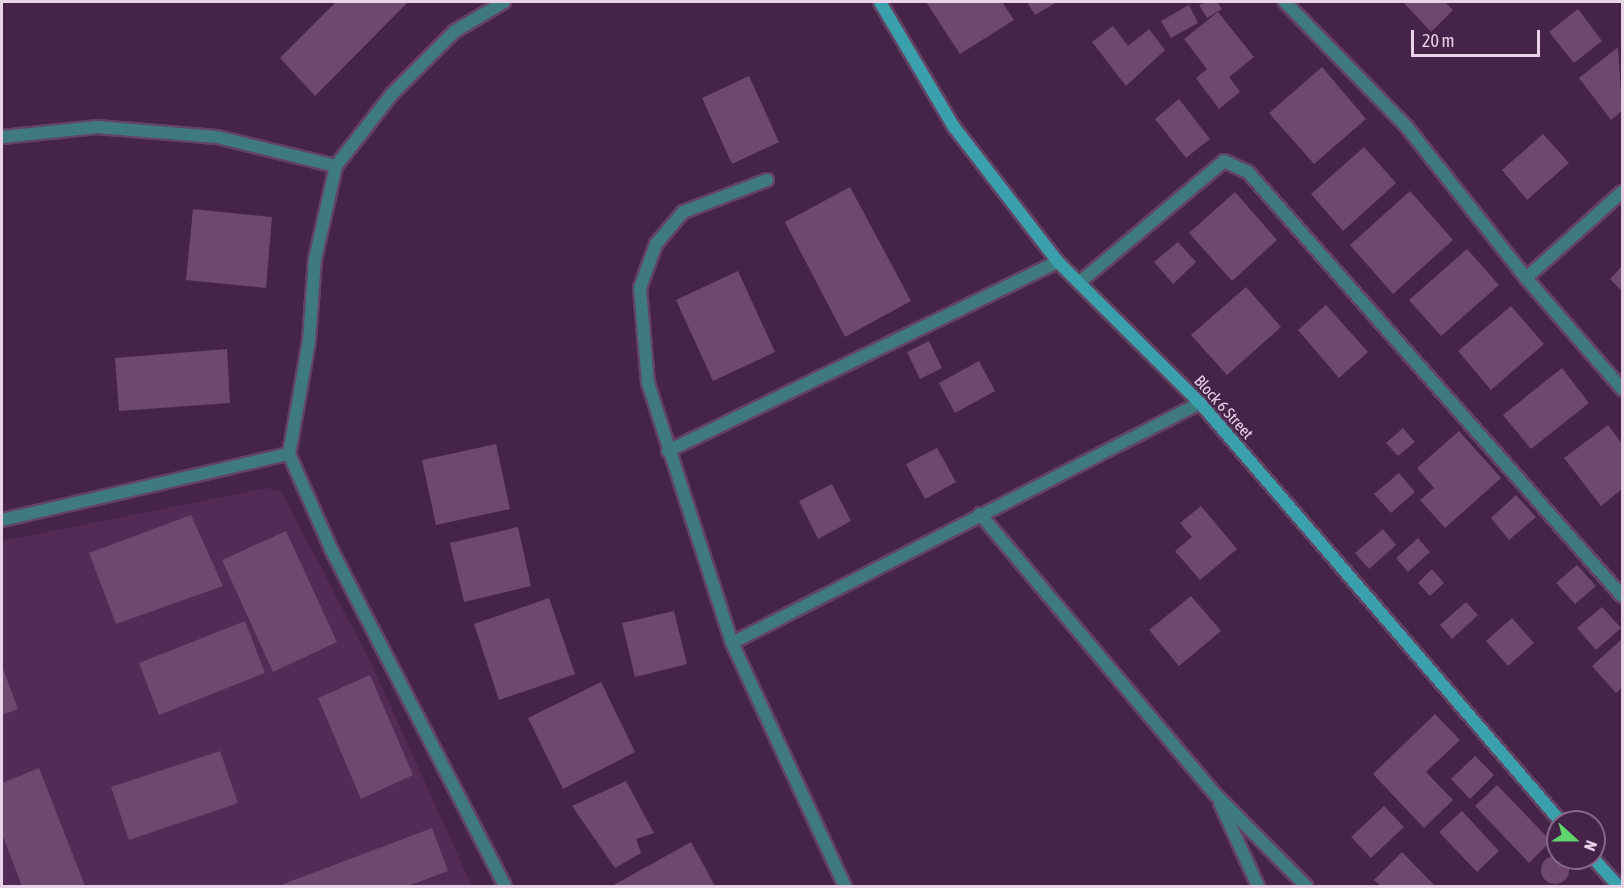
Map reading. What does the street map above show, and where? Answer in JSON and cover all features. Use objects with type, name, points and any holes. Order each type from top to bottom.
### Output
[{"type":"street","points":[[504,2],[455,31],[392,94],[336,166],[315,259],[309,341],[289,454],[331,549],[505,886]]},
{"type":"street","name":"Block 6 Street","points":[[880,2],[954,127],[1058,262],[1200,403],[1551,810]]},
{"type":"street","points":[[1285,2],[1406,126],[1526,278],[1623,389]]},
{"type":"street","points":[[2,137],[108,128],[217,137],[336,166]]},
{"type":"street","points":[[1080,282],[1224,161],[1248,172],[1623,596]]},
{"type":"street","points":[[767,180],[683,212],[656,244],[640,288],[648,383],[668,451],[732,643],[845,886]]},
{"type":"street","points":[[1526,278],[1623,192]]},
{"type":"street","points":[[668,451],[1058,262]]},
{"type":"street","points":[[732,643],[1200,403]]},
{"type":"street","points":[[2,520],[289,454]]},
{"type":"street","points":[[980,514],[1217,796],[1306,886]]},
{"type":"street","points":[[1217,796],[1258,886]]},
{"type":"street","points":[[1604,870],[1618,886]]},
{"type":"shaded area","points":[[267,488],[281,491],[371,663],[472,886],[2,886],[2,541]]},
{"type":"building","points":[[336,2],[408,2],[315,96],[280,58]]},
{"type":"building","points":[[926,2],[1002,2],[1014,20],[960,54]]},
{"type":"building","points":[[1027,2],[1057,2],[1035,15]]},
{"type":"building","points":[[1206,2],[1217,2],[1222,9],[1207,18],[1199,5]]},
{"type":"building","points":[[1403,2],[1445,2],[1453,10],[1431,32]]},
{"type":"building","points":[[1189,5],[1198,23],[1171,38],[1161,21]]},
{"type":"building","points":[[1578,9],[1602,41],[1574,63],[1549,32]]},
{"type":"building","points":[[1218,12],[1254,57],[1229,77],[1240,92],[1219,109],[1196,78],[1207,69],[1184,39]]},
{"type":"building","points":[[1113,26],[1128,46],[1149,29],[1165,50],[1126,86],[1092,42]]},
{"type":"building","points":[[1618,47],[1622,111],[1611,120],[1579,78]]},
{"type":"building","points":[[1322,67],[1366,119],[1314,164],[1269,113]]},
{"type":"building","points":[[749,76],[779,142],[732,164],[702,98]]},
{"type":"building","points":[[1179,99],[1210,139],[1186,158],[1155,119]]},
{"type":"building","points":[[1543,134],[1569,163],[1527,200],[1502,170]]},
{"type":"building","points":[[1364,147],[1396,183],[1343,231],[1311,194]]},
{"type":"building","points":[[850,187],[911,301],[845,337],[785,222]]},
{"type":"building","points":[[1410,191],[1453,240],[1393,294],[1350,245]]},
{"type":"building","points":[[1235,192],[1277,240],[1232,281],[1189,233]]},
{"type":"building","points":[[193,209],[272,217],[266,288],[186,280]]},
{"type":"building","points":[[1178,242],[1196,262],[1173,284],[1154,262]]},
{"type":"building","points":[[1467,249],[1499,285],[1441,336],[1409,300]]},
{"type":"building","points":[[1622,266],[1622,291],[1610,279]]},
{"type":"building","points":[[738,271],[775,352],[713,381],[676,300]]},
{"type":"building","points":[[1246,287],[1281,327],[1227,375],[1191,335]]},
{"type":"building","points":[[1326,305],[1368,352],[1339,378],[1298,330]]},
{"type":"building","points":[[1511,306],[1544,344],[1491,390],[1458,351]]},
{"type":"building","points":[[929,341],[942,368],[920,379],[907,352]]},
{"type":"building","points":[[227,349],[230,403],[119,411],[115,358]]},
{"type":"building","points":[[979,361],[995,391],[955,413],[939,383]]},
{"type":"building","points":[[1562,368],[1589,403],[1531,449],[1503,415]]},
{"type":"building","points":[[1608,425],[1622,444],[1622,489],[1601,506],[1564,458]]},
{"type":"building","points":[[1403,428],[1415,442],[1398,456],[1386,443]]},
{"type":"building","points":[[1459,431],[1501,478],[1445,528],[1420,500],[1434,488],[1417,468]]},
{"type":"building","points":[[496,444],[510,509],[436,525],[422,460]]},
{"type":"building","points":[[937,448],[956,482],[925,499],[906,464]]},
{"type":"building","points":[[1399,473],[1415,492],[1391,513],[1374,494]]},
{"type":"building","points":[[832,484],[851,521],[818,539],[799,501]]},
{"type":"building","points":[[1516,495],[1536,517],[1509,540],[1491,518]]},
{"type":"building","points":[[1201,506],[1237,549],[1200,580],[1175,551],[1192,537],[1180,523]]},
{"type":"building","points":[[191,515],[223,586],[116,624],[89,553]]},
{"type":"building","points":[[518,527],[531,586],[464,602],[450,543]]},
{"type":"building","points":[[1383,529],[1396,545],[1369,569],[1355,553]]},
{"type":"building","points":[[286,531],[337,642],[273,672],[222,560]]},
{"type":"building","points":[[1418,538],[1430,552],[1408,572],[1396,558]]},
{"type":"building","points":[[1577,565],[1596,586],[1575,604],[1556,583]]},
{"type":"building","points":[[1432,569],[1444,583],[1430,596],[1418,583]]},
{"type":"building","points":[[1191,596],[1221,631],[1179,666],[1149,630]]},
{"type":"building","points":[[549,598],[575,674],[499,700],[474,624]]},
{"type":"building","points":[[1466,602],[1478,615],[1452,639],[1440,625]]},
{"type":"building","points":[[1602,607],[1621,628],[1596,650],[1577,628]]},
{"type":"building","points":[[674,611],[687,664],[635,677],[622,623]]},
{"type":"building","points":[[1512,618],[1534,643],[1508,666],[1486,641]]},
{"type":"building","points":[[245,621],[265,673],[159,715],[139,663]]},
{"type":"building","points":[[1622,639],[1622,687],[1616,693],[1592,666]]},
{"type":"building","points":[[2,666],[18,709],[2,715]]},
{"type":"building","points":[[370,675],[413,775],[361,799],[318,698]]},
{"type":"building","points":[[601,682],[635,752],[563,789],[528,718]]},
{"type":"building","points":[[1435,714],[1460,740],[1426,772],[1453,800],[1424,828],[1373,774]]},
{"type":"building","points":[[220,751],[238,803],[129,840],[111,787]]},
{"type":"building","points":[[1475,756],[1494,775],[1470,799],[1451,779]]},
{"type":"building","points":[[39,768],[85,886],[22,886],[2,834],[2,783]]},
{"type":"building","points":[[626,781],[654,833],[636,839],[641,853],[615,868],[572,806]]},
{"type":"building","points":[[1497,785],[1546,836],[1546,846],[1529,863],[1475,806]]},
{"type":"building","points":[[1384,806],[1404,827],[1371,858],[1351,837]]},
{"type":"building","points":[[1462,811],[1499,851],[1477,872],[1439,832]]},
{"type":"building","points":[[432,828],[448,871],[408,886],[278,886]]},
{"type":"building","points":[[691,842],[715,886],[612,886]]},
{"type":"building","points":[[1402,852],[1435,886],[1381,886],[1374,880]]},
{"type":"building","points":[[1545,860],[1546,870],[1569,870],[1565,880],[1555,884],[1545,880],[1541,870]]}]
